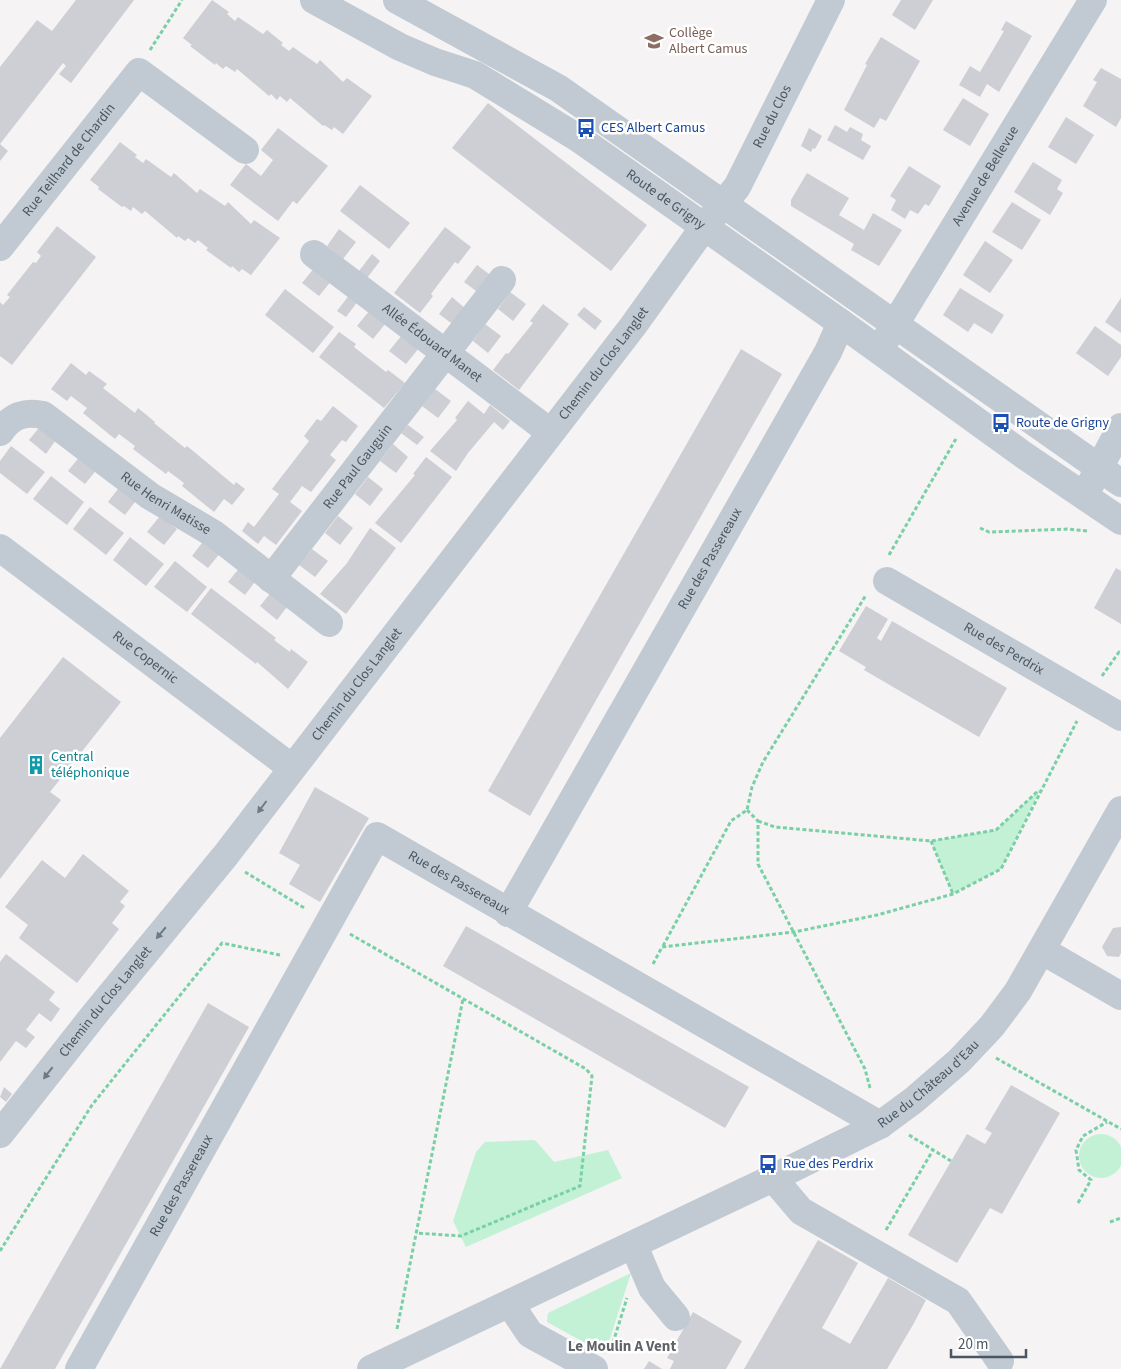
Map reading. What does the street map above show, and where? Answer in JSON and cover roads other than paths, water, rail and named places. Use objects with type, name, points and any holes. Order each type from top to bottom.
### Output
[{"type":"street","name":"Route de Grigny","points":[[314,0],[400,47],[435,62],[474,74],[578,138],[840,322],[969,416],[1121,521]]},
{"type":"street","points":[[396,0],[558,88],[1110,476]]},
{"type":"street","name":"Rue du Clos","points":[[704,227],[737,187],[831,0]]},
{"type":"street","name":"Avenue de Bellevue","points":[[879,351],[1093,0]]},
{"type":"street","name":"Rue Teilhard de Chardin","points":[[0,247],[139,72],[245,150]]},
{"type":"street","name":"Chemin du Clos Langlet","points":[[0,1134],[94,1014],[225,856],[633,326],[704,227]]},
{"type":"street","name":"Allée Édouard Manet","points":[[314,254],[550,432]]},
{"type":"street","name":"Rue Paul Gauguin","points":[[271,579],[502,280]]},
{"type":"street","name":"Rue des Passereaux","points":[[79,1369],[377,836],[508,913],[828,352],[840,322]]},
{"type":"street","name":"Rue Henri Matisse","points":[[0,432],[6,424],[22,414],[31,412],[43,415],[150,496],[214,534],[329,624]]},
{"type":"street","points":[[1084,496],[1110,476],[1121,427]]},
{"type":"street","name":"Rue Copernic","points":[[0,548],[292,768]]},
{"type":"street","name":"Rue des Perdrix","points":[[881,577],[1121,717]]},
{"type":"street","name":"Rue du Château d'Eau","points":[[371,1369],[510,1304],[636,1252],[773,1178],[887,1120],[914,1100],[978,1041],[992,1026],[1018,991],[1121,810]]},
{"type":"street","points":[[508,913],[639,988],[887,1120]]},
{"type":"street","points":[[1042,951],[1121,996]]},
{"type":"street","points":[[773,1178],[801,1211],[958,1301],[1000,1360]]},
{"type":"street","points":[[636,1252],[652,1288],[676,1317]]},
{"type":"street","points":[[510,1304],[530,1334],[603,1360]]},
{"type":"place","name":"Collège Albert Camus","points":[[654,41]]},
{"type":"place","name":"CES Albert Camus","points":[[586,128]]},
{"type":"place","name":"Route de Grigny","points":[[1001,423]]},
{"type":"place","name":"Central téléphonique","points":[[36,765]]},
{"type":"place","name":"Rue des Perdrix","points":[[768,1164]]},
{"type":"district","name":"Le Moulin A Vent","points":[[622,1346]]}]
